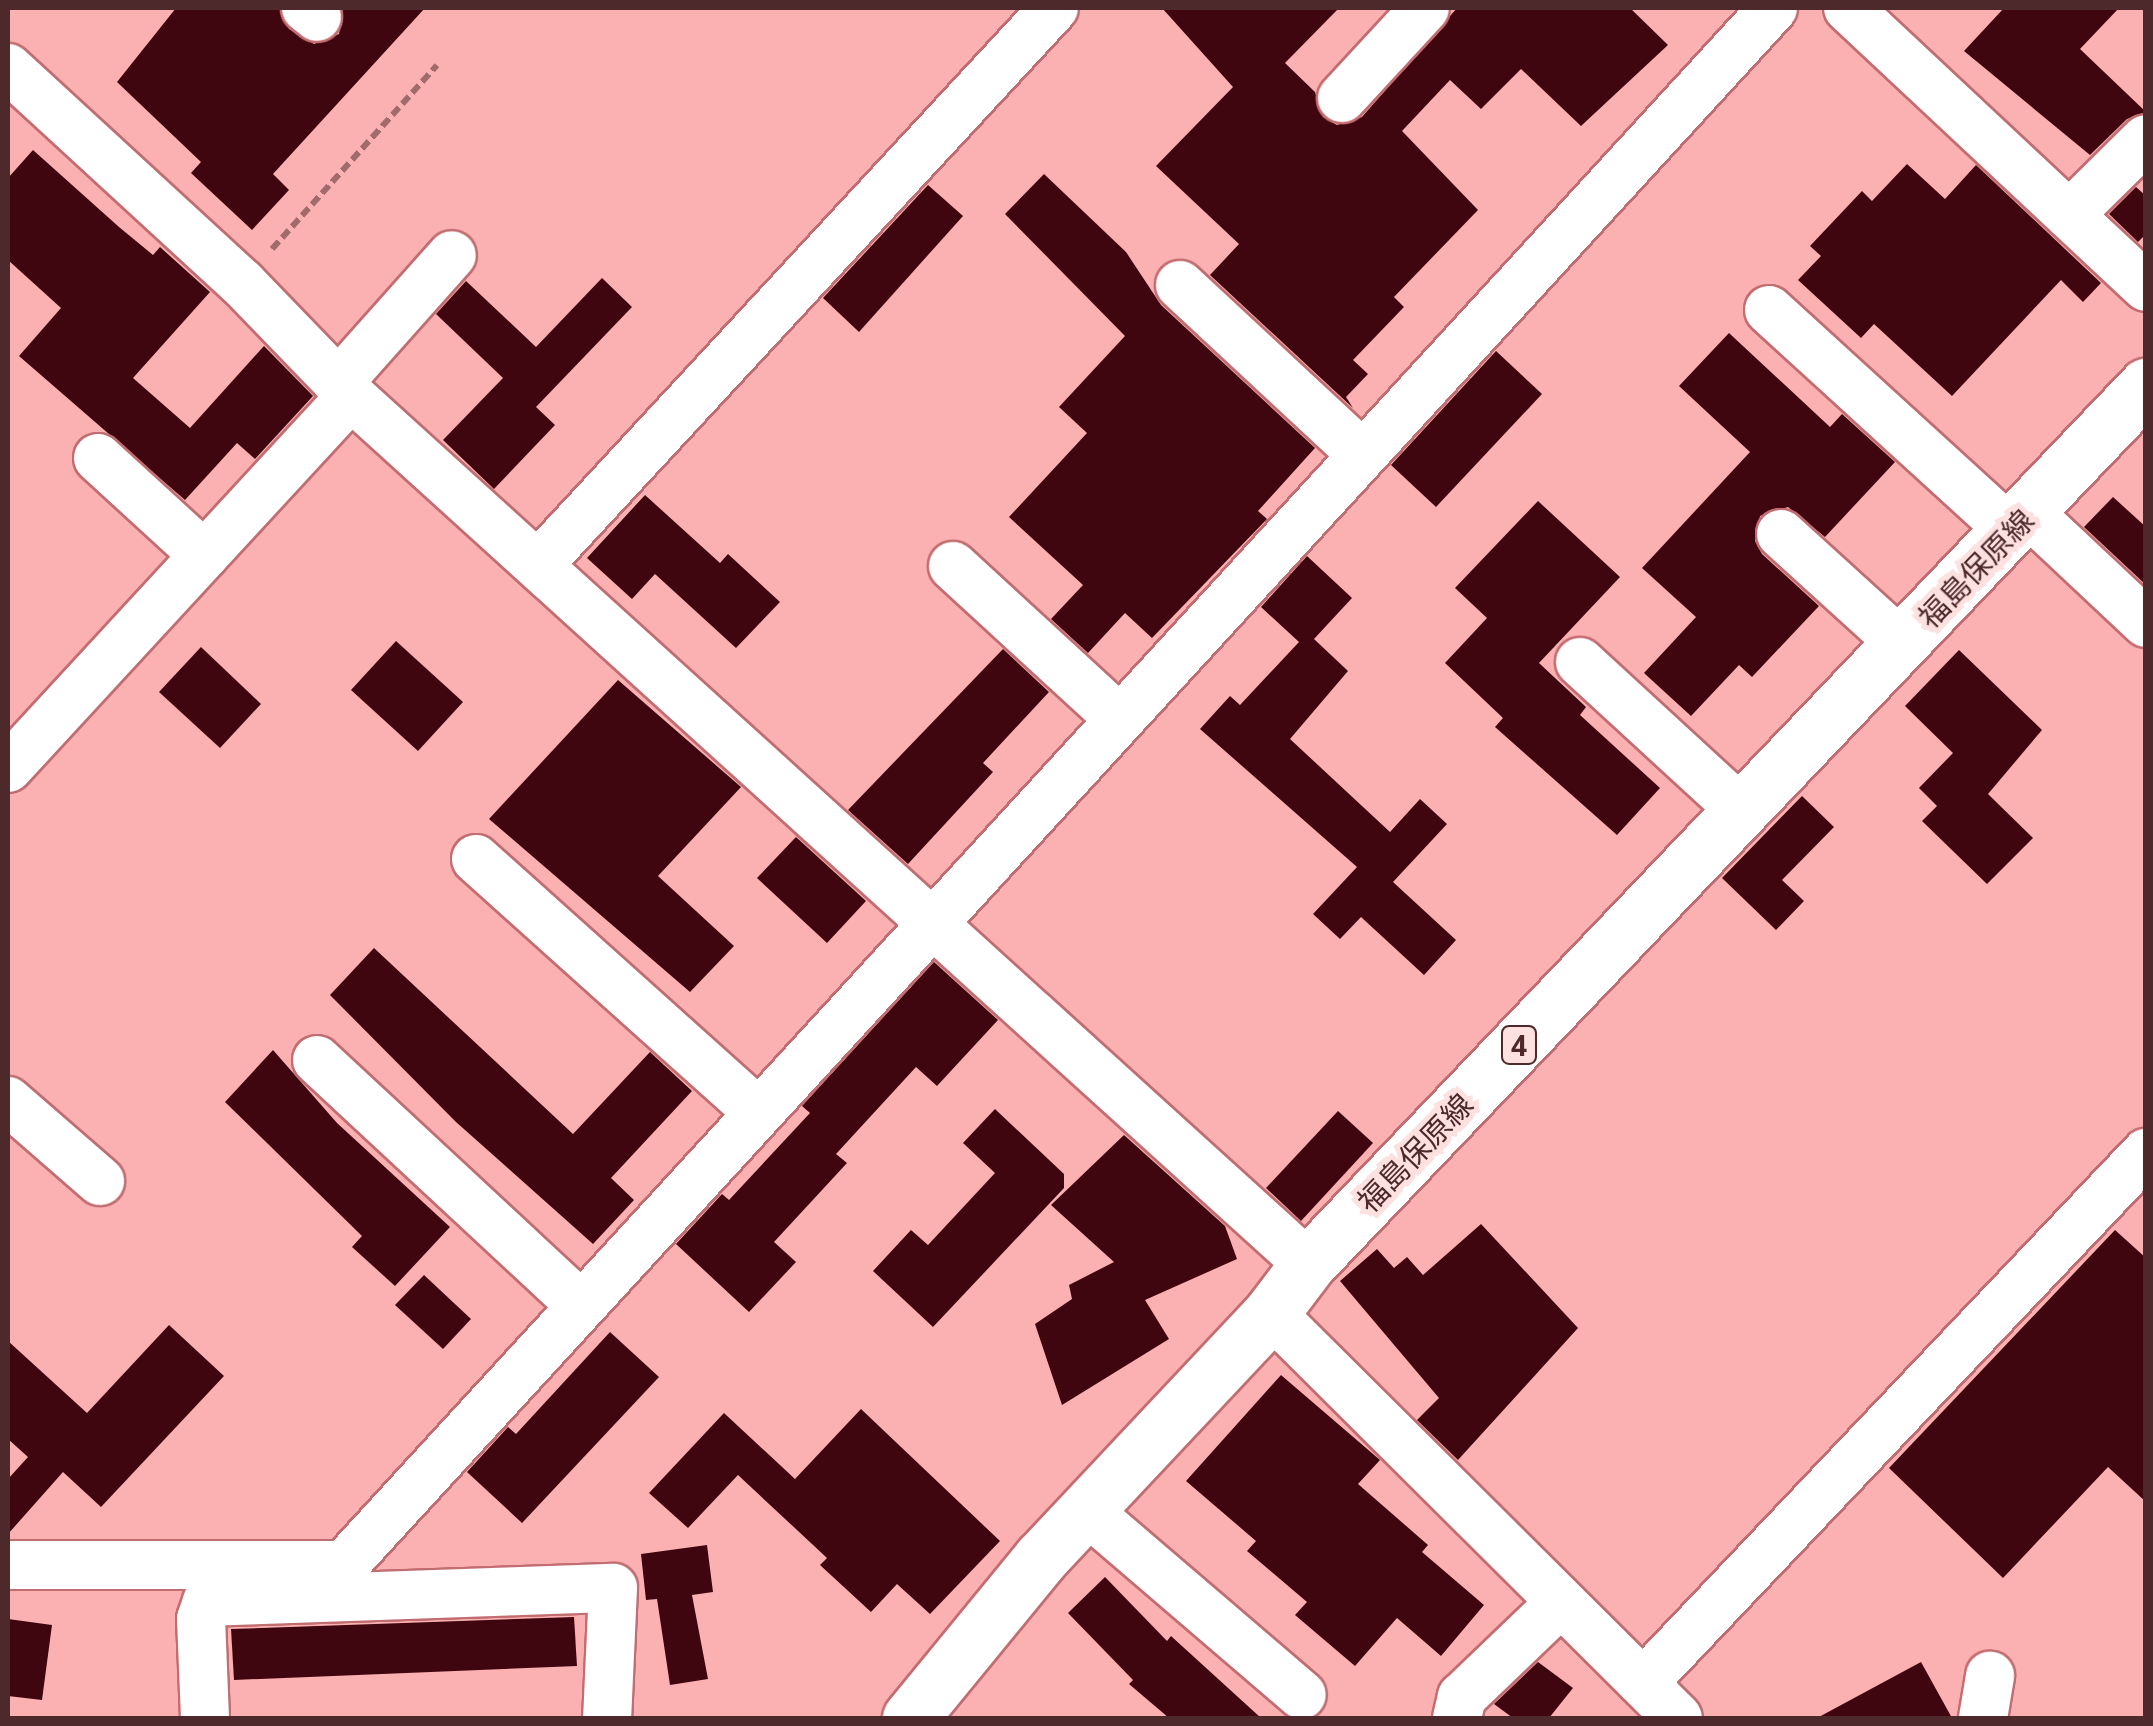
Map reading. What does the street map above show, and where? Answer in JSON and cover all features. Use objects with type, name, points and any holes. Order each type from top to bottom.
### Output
[{"type":"main road","name":"福島保原線","points":[[910,1718],[1086,1510],[1271,1313],[1308,1264],[2021,523],[2146,386]]},
{"type":"street","points":[[538,565],[1054,8]]},
{"type":"street","points":[[1342,98],[1425,8]]},
{"type":"street","points":[[8,1565],[344,1564],[1360,452],[1773,8]]},
{"type":"street","points":[[1848,8],[2146,287]]},
{"type":"street","points":[[8,68],[242,283],[344,390],[1308,1264]]},
{"type":"street","points":[[2069,215],[2146,139]]},
{"type":"street","points":[[8,768],[204,555],[452,255]]},
{"type":"street","points":[[1180,286],[1360,452]]},
{"type":"street","points":[[1769,310],[2146,623]]},
{"type":"street","points":[[98,458],[204,555]]},
{"type":"street","points":[[1781,534],[1904,645]]},
{"type":"street","points":[[953,566],[1116,718]]},
{"type":"street","points":[[1580,662],[1743,812]]},
{"type":"street","points":[[476,860],[756,1111]]},
{"type":"street","points":[[317,1060],[581,1305]]},
{"type":"street","points":[[8,1101],[100,1181]]},
{"type":"street","points":[[1271,1313],[1560,1602],[1653,1704],[2139,1173]]},
{"type":"street","points":[[1086,1510],[1302,1695]]},
{"type":"street","points":[[205,1718],[200,1619],[207,1602],[613,1588],[608,1718]]},
{"type":"street","points":[[1458,1718],[1462,1697],[1560,1602]]},
{"type":"path","points":[[242,283],[437,65]]},
{"type":"building","points":[[176,8],[279,8],[289,29],[314,44],[339,34],[343,8],[425,8],[273,174],[289,190],[252,230],[191,173],[201,162],[117,82]]},
{"type":"building","points":[[1162,8],[1339,8],[1285,63],[1315,92],[1323,117],[1337,125],[1362,117],[1457,8],[1630,8],[1668,45],[1581,126],[1521,69],[1481,109],[1450,80],[1402,131],[1478,210],[1394,297],[1404,307],[1353,360],[1368,374],[1346,397],[1353,408],[1210,275],[1239,244],[1156,166],[1233,87]]},
{"type":"building","points":[[2004,8],[2119,8],[2080,49],[2146,112],[2127,119],[2090,155],[1964,51]]},
{"type":"building","points":[[33,150],[153,255],[160,247],[210,292],[133,378],[190,428],[264,346],[313,396],[255,459],[237,443],[185,500],[19,356],[61,308],[8,260],[8,178]]},
{"type":"building","points":[[1907,164],[1945,199],[1976,165],[2101,283],[2083,302],[2061,280],[1952,396],[1874,324],[1861,338],[1798,280],[1821,256],[1810,246],[1862,191],[1872,201]]},
{"type":"building","points":[[1044,174],[1126,252],[1161,305],[1315,448],[1258,511],[1267,519],[1152,638],[1125,613],[1088,653],[1051,619],[1083,585],[1009,517],[1087,433],[1059,407],[1125,336],[1005,214]]},
{"type":"building","points":[[928,185],[963,216],[859,332],[823,298]]},
{"type":"building","points":[[2136,187],[2146,196],[2146,234],[2138,242],[2109,214]]},
{"type":"building","points":[[602,278],[632,307],[536,407],[555,425],[494,489],[443,440],[503,378],[436,314],[466,281],[536,347]]},
{"type":"building","points":[[1729,333],[1830,427],[1842,414],[1895,462],[1825,537],[1788,507],[1760,516],[1755,541],[1762,554],[1819,606],[1752,677],[1739,665],[1691,716],[1644,673],[1696,617],[1642,568],[1750,452],[1679,386]]},
{"type":"building","points":[[1496,351],[1542,394],[1436,507],[1391,465]]},
{"type":"building","points":[[645,495],[720,563],[728,554],[780,602],[736,648],[655,574],[632,599],[587,558]]},
{"type":"building","points":[[2113,497],[2146,527],[2146,585],[2084,527]]},
{"type":"building","points":[[1538,501],[1620,577],[1539,663],[1586,707],[1580,715],[1660,788],[1617,835],[1495,727],[1503,718],[1445,663],[1487,618],[1455,588]]},
{"type":"building","points":[[1307,556],[1352,598],[1314,639],[1348,671],[1290,739],[1390,832],[1420,799],[1447,824],[1393,882],[1456,940],[1424,975],[1361,917],[1340,939],[1313,914],[1357,867],[1200,729],[1230,696],[1240,705],[1299,642],[1261,607]]},
{"type":"building","points":[[396,641],[463,702],[418,751],[351,690]]},
{"type":"building","points":[[201,647],[261,704],[220,748],[159,692]]},
{"type":"building","points":[[1003,649],[1049,692],[983,763],[993,772],[908,864],[848,810]]},
{"type":"building","points":[[1959,650],[2042,730],[1988,794],[2033,838],[1987,884],[1922,821],[1937,806],[1919,788],[1953,753],[1905,706]]},
{"type":"building","points":[[618,680],[741,787],[658,876],[734,946],[690,992],[489,819]]},
{"type":"building","points":[[1802,796],[1834,827],[1782,880],[1804,901],[1776,930],[1722,878]]},
{"type":"building","points":[[796,837],[866,901],[827,943],[757,878]]},
{"type":"building","points":[[374,948],[573,1134],[650,1052],[692,1091],[611,1178],[634,1200],[593,1244],[456,1122],[330,995]]},
{"type":"building","points":[[934,962],[998,1020],[937,1086],[916,1067],[836,1154],[847,1163],[774,1242],[796,1262],[749,1312],[676,1244],[722,1194],[729,1200],[810,1113],[802,1106]]},
{"type":"building","points":[[273,1050],[337,1123],[450,1227],[395,1286],[352,1247],[362,1236],[225,1102]]},
{"type":"building","points":[[995,1109],[1064,1174],[1064,1188],[933,1327],[873,1271],[911,1230],[928,1245],[995,1173],[963,1143]]},
{"type":"building","points":[[1338,1111],[1373,1143],[1301,1221],[1266,1188]]},
{"type":"building","points":[[1124,1135],[1225,1226],[1237,1259],[1145,1300],[1169,1339],[1062,1405],[1035,1324],[1072,1299],[1069,1285],[1114,1262],[1051,1205]]},
{"type":"building","points":[[1481,1224],[1578,1328],[1458,1460],[1417,1420],[1439,1398],[1340,1281],[1377,1249],[1394,1268],[1407,1257],[1423,1275]]},
{"type":"building","points":[[2115,1230],[2146,1258],[2146,1502],[2108,1467],[2003,1578],[1889,1468]]},
{"type":"building","points":[[424,1275],[471,1319],[443,1349],[395,1305]]},
{"type":"building","points":[[169,1325],[224,1376],[101,1507],[63,1472],[8,1534],[8,1479],[28,1457],[8,1439],[8,1341],[87,1413]]},
{"type":"building","points":[[610,1332],[659,1377],[522,1523],[467,1472],[508,1427],[516,1434]]},
{"type":"building","points":[[1281,1375],[1380,1460],[1358,1484],[1428,1545],[1422,1552],[1484,1605],[1441,1656],[1397,1618],[1355,1666],[1295,1615],[1307,1602],[1247,1551],[1256,1541],[1186,1481]]},
{"type":"building","points":[[861,1409],[1000,1541],[930,1614],[897,1584],[871,1612],[820,1565],[827,1558],[738,1475],[688,1528],[649,1493],[724,1413],[795,1479]]},
{"type":"building","points":[[707,1545],[713,1592],[692,1595],[708,1679],[670,1685],[657,1599],[646,1600],[641,1554]]},
{"type":"building","points":[[1105,1577],[1167,1641],[1171,1636],[1261,1718],[1169,1718],[1129,1684],[1133,1680],[1068,1613]]},
{"type":"building","points":[[574,1617],[577,1666],[234,1680],[231,1629]]},
{"type":"building","points":[[8,1619],[52,1625],[42,1700],[8,1696]]},
{"type":"building","points":[[1538,1662],[1573,1688],[1549,1718],[1513,1718],[1494,1704]]},
{"type":"building","points":[[1921,1662],[1952,1718],[1817,1718]]}]
